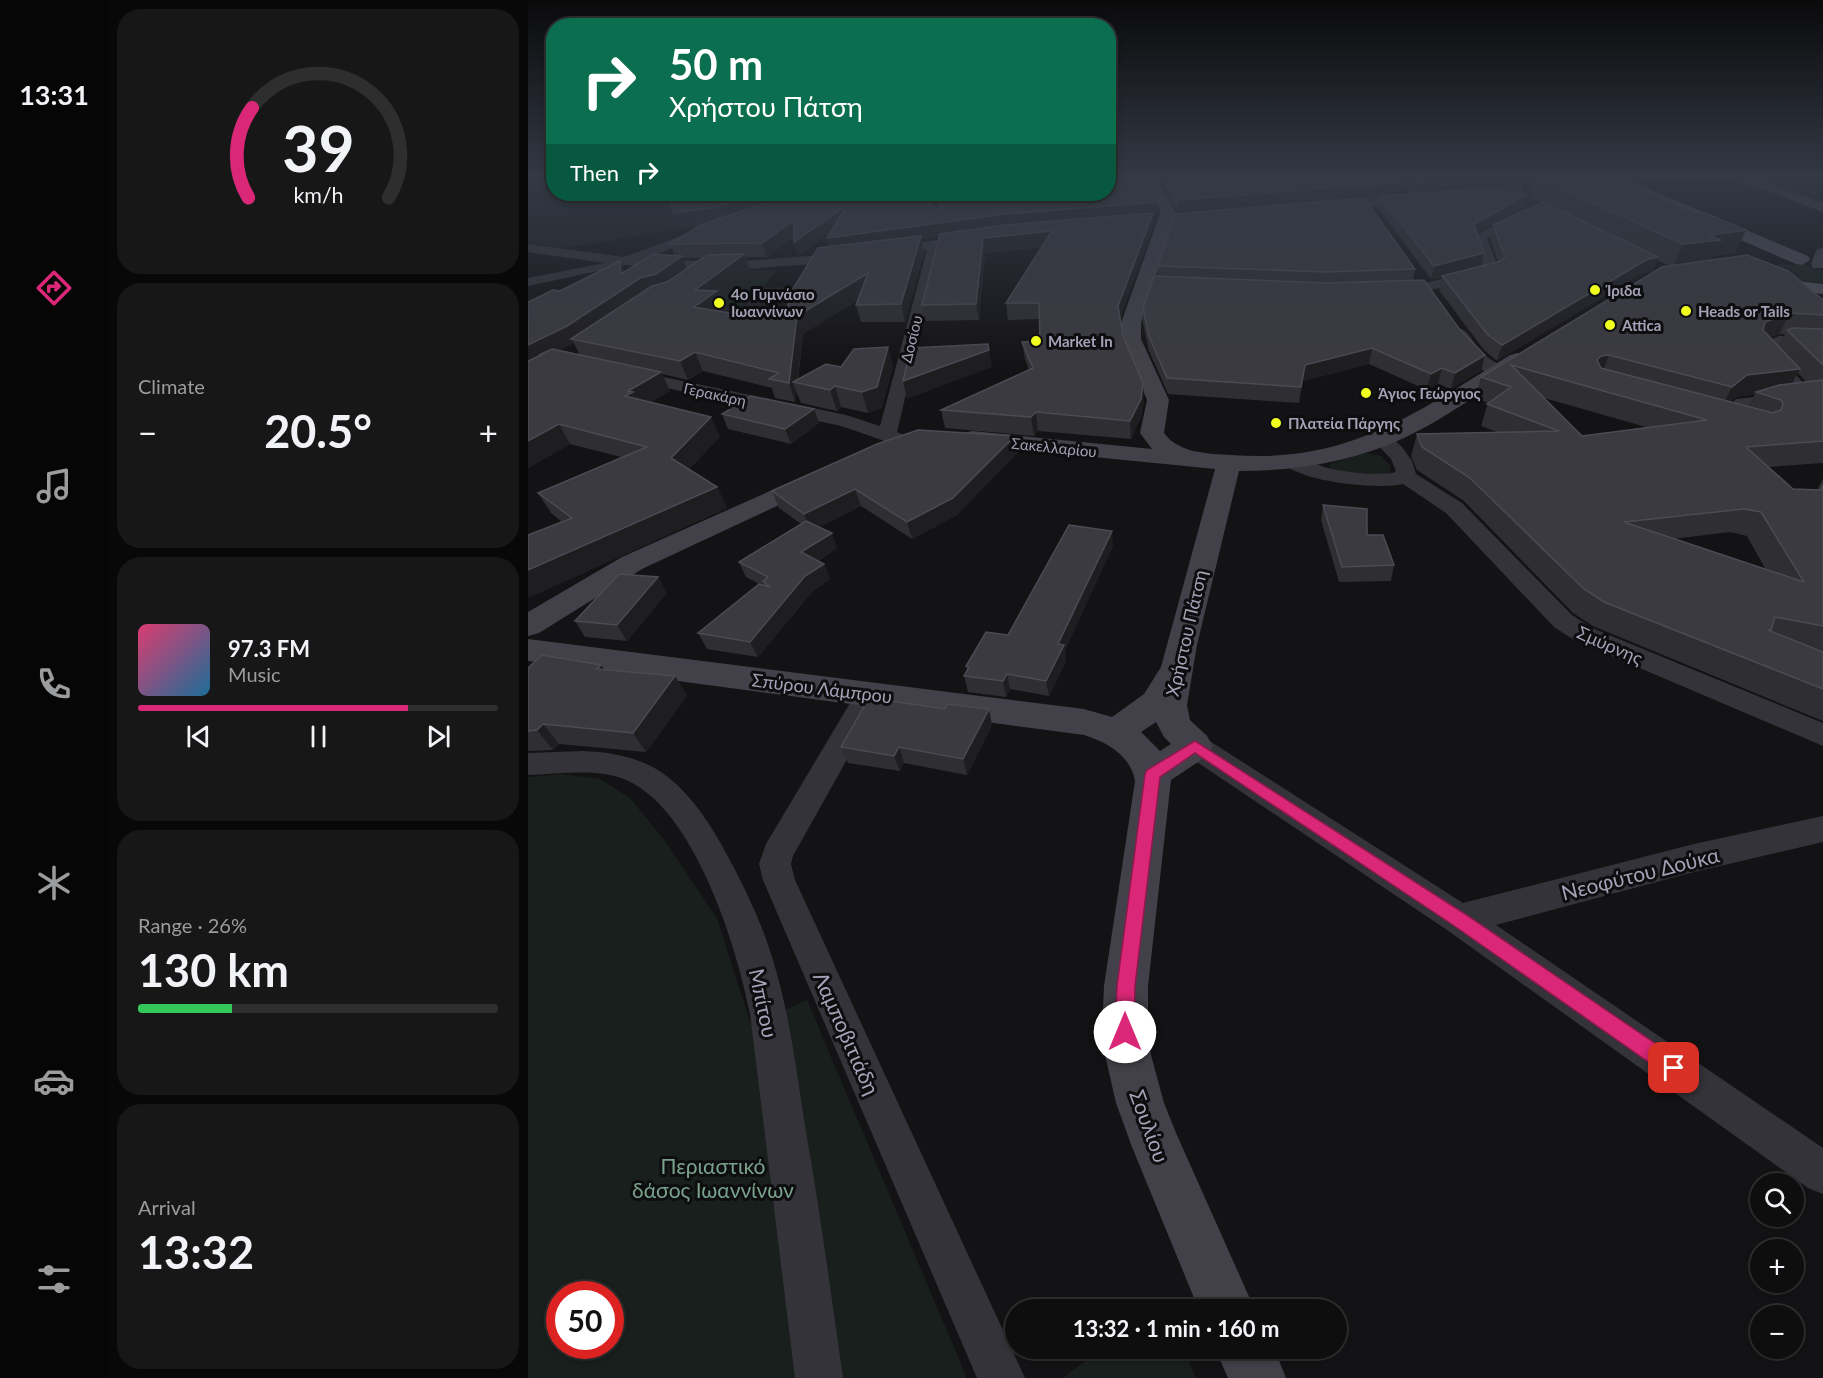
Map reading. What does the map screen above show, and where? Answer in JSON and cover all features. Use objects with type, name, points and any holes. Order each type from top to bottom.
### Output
[{"type":"main road","points":[[1741,239],[1772,259]]},
{"type":"main road","points":[[1760,239],[1817,261]]},
{"type":"main road","points":[[1817,261],[1772,259],[1763,261],[1758,266],[1757,275],[1784,284],[1823,289]]},
{"type":"street","points":[[528,282],[626,261],[684,239]]},
{"type":"street","points":[[528,248],[626,261],[707,266],[787,263],[969,239]]},
{"type":"street","points":[[1166,239],[1131,323],[1131,339],[1157,396],[1158,406],[1151,429],[1154,438],[1166,448],[1216,462],[1291,461],[1333,454],[1382,439],[1417,422],[1531,350]]},
{"type":"street","points":[[1375,290],[1425,287],[1492,270],[1481,239]]},
{"type":"street","name":"Δοσίου","points":[[896,441],[935,245]]},
{"type":"street","points":[[626,261],[678,278],[707,266]]},
{"type":"street","points":[[1412,268],[1438,304]]},
{"type":"street","points":[[1784,284],[1811,305]]},
{"type":"street","points":[[1451,322],[1476,356],[1497,371]]},
{"type":"street","points":[[1815,396],[1762,350],[1779,341],[1823,343]]},
{"type":"street","name":"Γερακάρη","points":[[616,372],[846,421],[896,441]]},
{"type":"street","points":[[1725,418],[1742,403],[1815,396]]},
{"type":"street","points":[[1703,411],[1748,424]]},
{"type":"street","name":"Σακελλαρίου","points":[[948,436],[1216,462]]},
{"type":"street","points":[[1291,461],[1317,471],[1374,480],[1390,481],[1406,476],[1406,469],[1400,458],[1382,439]]},
{"type":"street","name":"Χρήστου Πάτση","points":[[1195,746],[1181,735],[1171,716],[1170,705],[1216,462]]},
{"type":"street","points":[[528,626],[610,575],[665,547],[840,468]]},
{"type":"street","name":"Σμύρνης","points":[[1406,476],[1454,508],[1563,621],[1577,631],[1823,735]]},
{"type":"street","points":[[535,660],[569,611],[610,575]]},
{"type":"street","points":[[1180,645],[1170,680],[1160,700],[1149,712],[1114,732],[1137,750],[1146,760],[1153,774],[1195,746],[1459,919],[1823,1173]]},
{"type":"street","name":"Σπύρου Λάμπρου","points":[[535,660],[869,695],[1074,720],[1114,732]]},
{"type":"street","name":"Λαμποβιτιάδη","points":[[869,695],[777,854],[775,864],[784,891],[1001,1378]]},
{"type":"street","name":"Μπίτου","points":[[528,764],[614,766],[637,773],[649,780],[676,803],[686,815],[728,888],[759,973],[771,1036],[801,1229],[819,1378]]},
{"type":"street","name":"Σουλίου","points":[[1153,774],[1126,986],[1125,1032],[1140,1104],[1222,1299]]},
{"type":"street","name":"Νεοφύτου Δούκα","points":[[1459,919],[1694,858],[1823,830]]},
{"type":"street","points":[[1249,1359],[1257,1378]]},
{"type":"shaded area","name":"4ο Γυμνάσιο Ιωαννίνων","points":[[707,269],[777,271],[762,288],[787,287],[764,322],[641,318]]},
{"type":"green space","points":[[528,239],[617,239],[565,248],[528,244]]},
{"type":"green space","points":[[1804,265],[1823,271],[1823,283],[1793,281],[1774,266]]},
{"type":"green space","points":[[741,279],[770,279],[741,307],[711,306]]},
{"type":"green space","points":[[1366,453],[1382,456],[1390,466],[1390,472],[1386,475],[1344,472],[1329,467],[1332,463]]},
{"type":"green space","name":"Περιαστικό δάσος Ιωαννίνων","points":[[562,774],[600,779],[630,798],[665,841],[717,918],[751,1025],[807,1000],[967,1378],[528,1378],[528,777]]},
{"type":"green space","points":[[1088,1359],[1188,1359],[1196,1378],[1063,1378]]},
{"type":"building","points":[[678,239],[767,239],[762,243],[670,244]]},
{"type":"building","points":[[893,239],[920,239],[901,304],[856,305],[868,273],[797,316],[789,383],[769,379],[779,373],[695,352],[680,361],[571,339],[652,286],[667,282],[707,255],[744,254],[695,290],[717,291],[694,307],[766,319],[788,306],[788,297],[818,248]]},
{"type":"building","points":[[939,239],[983,239],[976,304],[922,305]]},
{"type":"building","points":[[1047,239],[1143,239],[1118,306],[1123,336],[1143,383],[1141,399],[1130,421],[1036,412],[1031,417],[941,410],[1033,368],[1022,342],[1040,341],[1039,303],[1006,303]]},
{"type":"building","points":[[1167,239],[1394,239],[1415,269],[1325,272],[1158,266]]},
{"type":"building","points":[[1413,239],[1479,239],[1484,253],[1434,266]]},
{"type":"building","points":[[1498,239],[1621,239],[1658,257],[1646,260],[1502,345],[1488,335],[1442,276],[1501,261],[1505,257]]},
{"type":"building","points":[[1673,239],[1720,240],[1683,244]]},
{"type":"building","points":[[653,254],[682,256],[656,274],[640,278],[567,326],[528,345],[528,302],[553,290],[560,291],[620,261],[621,274]]},
{"type":"building","points":[[1747,255],[1788,271],[1823,300],[1823,315],[1790,313],[1765,322],[1763,330],[1800,369],[1747,375],[1732,387],[1609,355],[1601,356],[1597,360],[1601,368],[1773,413],[1781,410],[1783,404],[1781,400],[1756,392],[1779,385],[1823,380],[1823,441],[1746,447],[1793,489],[1821,490],[1823,485],[1823,626],[1775,617],[1771,630],[1768,630],[1823,652],[1823,689],[1604,602],[1584,589],[1470,478],[1422,447],[1417,434],[1559,431],[1487,404],[1511,387],[1481,377],[1662,267]],"holes":[[[1511,365],[1707,420],[1582,436]],[[1744,509],[1761,512],[1804,582],[1624,522]]]},
{"type":"building","points":[[1154,276],[1325,283],[1424,280],[1460,330],[1485,355],[1455,373],[1442,368],[1431,374],[1372,348],[1305,365],[1301,387],[1167,378],[1149,336],[1143,308]]},
{"type":"building","points":[[1793,328],[1823,329],[1823,365],[1787,330]]},
{"type":"building","points":[[988,344],[989,350],[903,381],[911,348]]},
{"type":"building","points":[[888,347],[877,387],[862,392],[835,386],[830,390],[793,382],[826,364],[841,367],[854,349]]},
{"type":"building","points":[[552,349],[661,372],[628,391],[633,392],[625,396],[711,417],[671,458],[717,487],[528,570],[528,535],[572,518],[538,493],[647,447],[559,424],[528,441],[528,361]]},
{"type":"building","points":[[751,396],[814,409],[785,429],[722,414]]},
{"type":"building","points":[[918,430],[1015,436],[953,498],[907,522],[855,489],[804,514],[772,491],[877,444]]},
{"type":"building","points":[[1323,505],[1367,509],[1367,535],[1383,535],[1394,565],[1342,567]]},
{"type":"building","points":[[806,521],[832,533],[801,552],[824,564],[805,576],[750,642],[698,633],[759,584],[770,587],[763,581],[768,577],[739,562]]},
{"type":"building","points":[[1069,525],[1112,531],[1058,644],[1064,645],[1046,681],[1007,674],[1003,681],[964,676],[969,667],[966,666],[986,632],[1008,635]]},
{"type":"building","points":[[619,574],[658,577],[617,625],[575,621]]},
{"type":"building","points":[[542,655],[601,665],[597,669],[675,676],[633,733],[543,724],[537,730],[528,731],[528,668]]},
{"type":"building","points":[[869,698],[945,709],[947,704],[989,709],[963,759],[899,747],[894,756],[841,747]]},
{"type":"place","name":"Ίριδα","points":[[1595,290]]},
{"type":"place","name":"4ο Γυμνάσιο Ιωαννίνων","points":[[719,303]]},
{"type":"place","name":"Heads or Tails","points":[[1686,311]]},
{"type":"place","name":"Attica","points":[[1610,325]]},
{"type":"place","name":"Market In","points":[[1036,341]]},
{"type":"place","name":"Άγιος Γεώργιος","points":[[1366,393]]},
{"type":"place","name":"Πλατεία Πάργης","points":[[1276,423]]},
{"type":"route","points":[[1125,1032],[1126,986],[1153,774],[1195,746],[1459,919],[1674,1068]]}]
